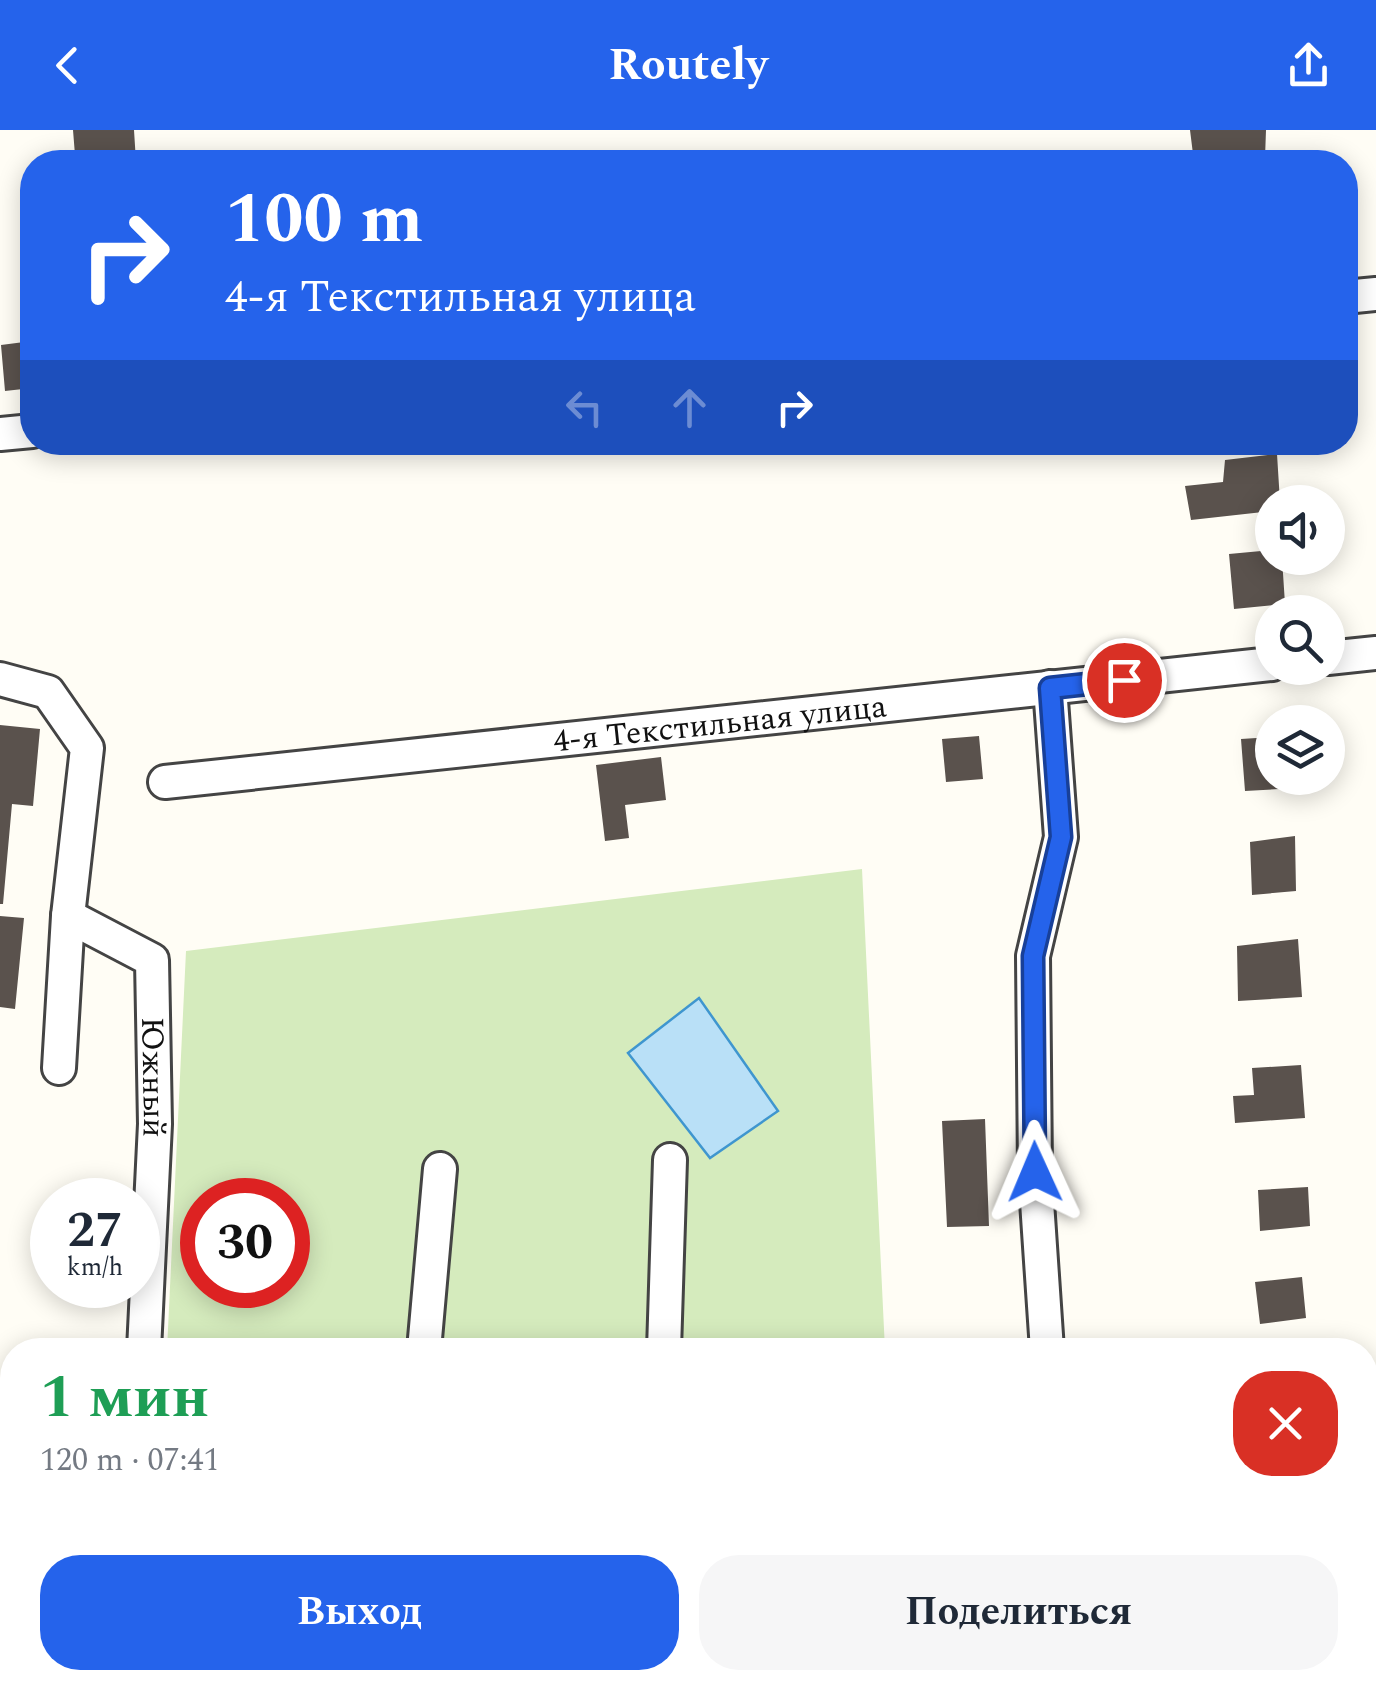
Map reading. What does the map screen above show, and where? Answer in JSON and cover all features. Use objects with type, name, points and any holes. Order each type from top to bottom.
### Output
[{"type":"street","points":[[1345,656],[1376,653]]},
{"type":"street","name":"4-я Текстильная улица","points":[[165,782],[1255,666]]},
{"type":"street","points":[[0,679],[48,692],[88,748],[68,916],[59,1068]]},
{"type":"street","points":[[1046,1338],[1035,1172],[1033,956],[1061,837],[1050,688]]},
{"type":"street","name":"Южный","points":[[68,916],[152,960],[154,1124],[145,1338]]},
{"type":"street","points":[[664,1338],[670,1160]]},
{"type":"street","points":[[425,1338],[440,1169]]},
{"type":"green space","points":[[862,869],[884,1338],[168,1338],[186,951]]},
{"type":"water","points":[[699,998],[778,1111],[710,1158],[628,1053]]},
{"type":"building","points":[[73,130],[134,130],[135,150],[75,150]]},
{"type":"building","points":[[1190,130],[1266,130],[1265,150],[1192,150]]},
{"type":"building","points":[[20,343],[20,389],[5,391],[1,345]]},
{"type":"building","points":[[1277,455],[1279,485],[1255,485],[1255,513],[1191,520],[1185,486],[1223,482],[1225,460]]},
{"type":"building","points":[[1255,552],[1255,575],[1283,575],[1284,595],[1255,595],[1255,607],[1234,609],[1229,554]]},
{"type":"building","points":[[0,725],[40,729],[33,806],[12,804],[3,904],[0,904]]},
{"type":"building","points":[[979,736],[983,779],[946,782],[942,739]]},
{"type":"building","points":[[1255,738],[1255,790],[1245,791],[1241,739]]},
{"type":"building","points":[[661,757],[666,800],[625,805],[629,838],[605,841],[596,765]]},
{"type":"building","points":[[1295,836],[1296,891],[1252,895],[1250,842]]},
{"type":"building","points":[[0,916],[24,918],[15,1009],[0,1007]]},
{"type":"building","points":[[1298,939],[1302,997],[1238,1001],[1237,946]]},
{"type":"building","points":[[1301,1065],[1305,1118],[1235,1123],[1233,1096],[1254,1095],[1252,1068]]},
{"type":"building","points":[[985,1119],[989,1226],[947,1227],[942,1121]]},
{"type":"building","points":[[1308,1187],[1310,1226],[1260,1231],[1258,1190]]},
{"type":"building","points":[[1302,1277],[1306,1318],[1260,1324],[1255,1282]]},
{"type":"route","points":[[1035,1172],[1033,956],[1061,837],[1050,688],[1124,680]]}]
